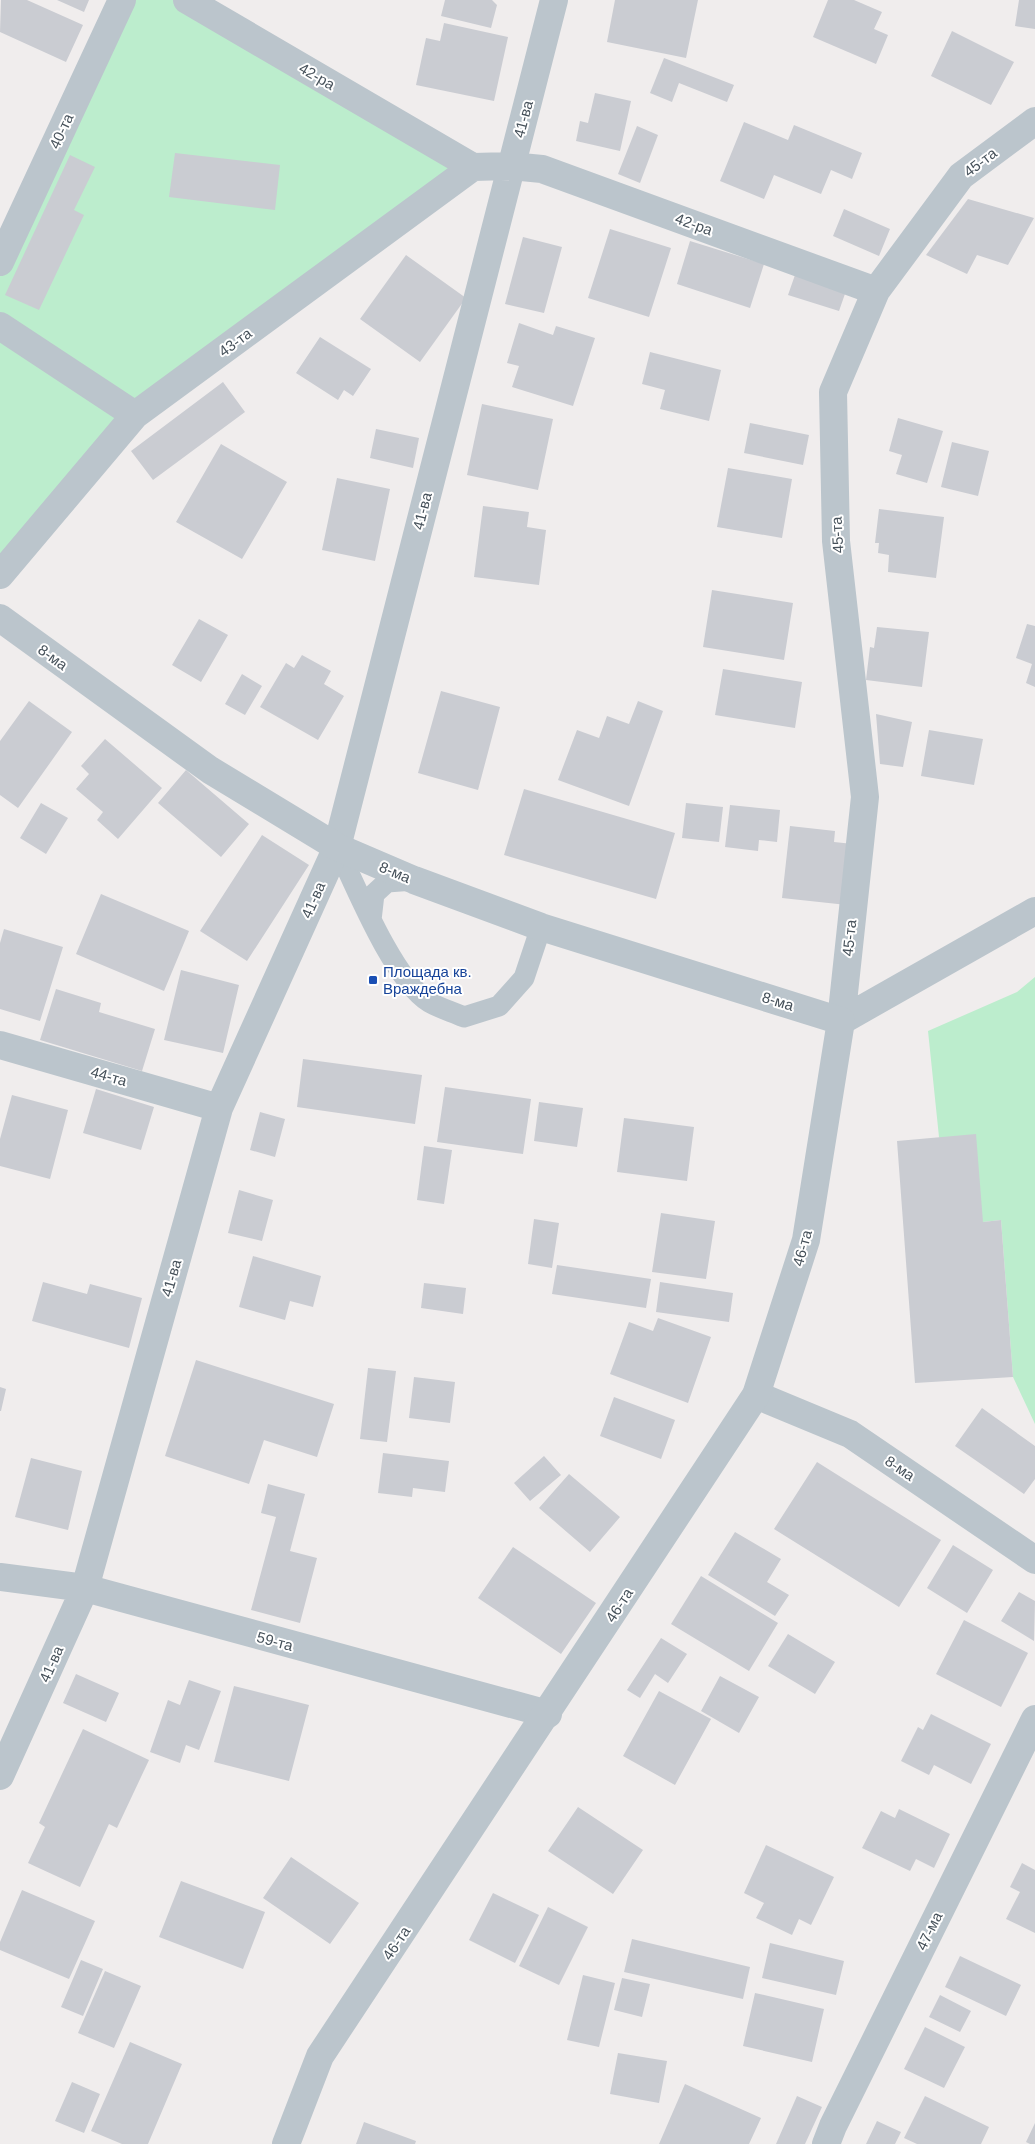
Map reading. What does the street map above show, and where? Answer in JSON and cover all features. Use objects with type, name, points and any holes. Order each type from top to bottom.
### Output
[{"type":"street","name":"40-та","points":[[0,262],[122,0]]},
{"type":"street","name":"42-ра","points":[[187,0],[473,167]]},
{"type":"street","name":"41-ва","points":[[0,1776],[85,1588],[219,1108],[337,847],[554,0]]},
{"type":"street","name":"45-та","points":[[840,1021],[864,797],[836,541],[833,392],[876,291],[961,176],[1035,121]]},
{"type":"street","name":"42-ра","points":[[511,166],[542,169],[876,291]]},
{"type":"street","points":[[473,167],[511,166]]},
{"type":"street","name":"43-та","points":[[0,575],[134,414],[473,167]]},
{"type":"street","points":[[0,326],[134,414]]},
{"type":"street","name":"8-ма","points":[[0,618],[210,770],[337,847],[414,880],[541,927],[840,1021]]},
{"type":"street","points":[[840,1021],[1035,911]]},
{"type":"street","name":"46-та","points":[[286,2144],[320,2056],[548,1714],[756,1395],[806,1240],[840,1021]]},
{"type":"street","name":"44-та","points":[[0,1045],[219,1108]]},
{"type":"street","name":"8-ма","points":[[756,1395],[850,1434],[1035,1560]]},
{"type":"street","name":"59-та","points":[[0,1577],[85,1588],[548,1714]]},
{"type":"street","name":"47-ма","points":[[826,2144],[833,2126],[1035,1719]]},
{"type":"lane","points":[[337,847],[371,920],[402,975],[428,1002],[464,1017],[499,1006],[524,978],[541,927]]},
{"type":"lane","points":[[371,920],[374,894],[387,882],[414,880]]},
{"type":"green space","points":[[122,0],[187,0],[473,167],[135,415],[0,575],[0,262]]},
{"type":"green space","points":[[1035,977],[1035,1424],[1013,1377],[1001,1220],[983,1222],[939,1137],[928,1031],[1017,992]]},
{"type":"building","points":[[1,0],[27,0],[83,25],[66,62],[0,32]]},
{"type":"building","points":[[57,0],[89,0],[84,12]]},
{"type":"building","points":[[445,0],[492,0],[497,5],[491,28],[441,16]]},
{"type":"building","points":[[615,0],[698,0],[686,58],[607,42]]},
{"type":"building","points":[[828,0],[854,0],[882,12],[874,29],[888,35],[876,64],[813,37]]},
{"type":"building","points":[[1019,0],[1035,0],[1035,29],[1015,26]]},
{"type":"building","points":[[444,23],[508,37],[494,101],[416,85],[426,38],[440,41]]},
{"type":"building","points":[[952,31],[1014,62],[991,105],[931,76]]},
{"type":"building","points":[[664,58],[734,85],[727,102],[679,83],[672,102],[650,93]]},
{"type":"building","points":[[595,93],[631,101],[620,151],[576,141],[580,121],[588,123]]},
{"type":"building","points":[[744,122],[788,140],[794,125],[862,153],[852,179],[831,170],[821,194],[774,175],[764,199],[720,181]]},
{"type":"building","points":[[637,126],[658,135],[640,183],[618,174]]},
{"type":"building","points":[[175,153],[280,165],[275,210],[169,197]]},
{"type":"building","points":[[70,155],[95,167],[74,210],[84,215],[39,310],[5,295]]},
{"type":"building","points":[[968,199],[1034,218],[1008,265],[977,255],[967,274],[926,255]]},
{"type":"building","points":[[844,209],[890,229],[879,256],[833,236]]},
{"type":"building","points":[[610,229],[671,248],[649,317],[588,298]]},
{"type":"building","points":[[523,237],[562,247],[544,313],[505,304]]},
{"type":"building","points":[[690,241],[764,264],[750,308],[677,284]]},
{"type":"building","points":[[406,255],[466,298],[420,362],[360,319]]},
{"type":"building","points":[[795,275],[846,291],[839,311],[788,295]]},
{"type":"building","points":[[519,323],[553,335],[556,326],[595,338],[573,406],[512,387],[519,366],[507,363]]},
{"type":"building","points":[[320,337],[371,369],[353,396],[344,390],[338,400],[296,373]]},
{"type":"building","points":[[650,352],[721,370],[709,421],[660,409],[665,390],[642,384]]},
{"type":"building","points":[[223,382],[245,412],[153,480],[131,451]]},
{"type":"building","points":[[482,404],[553,419],[538,490],[467,475]]},
{"type":"building","points":[[898,418],[943,431],[927,483],[896,474],[902,455],[889,451]]},
{"type":"building","points":[[750,423],[809,435],[803,465],[744,453]]},
{"type":"building","points":[[376,429],[419,438],[413,468],[370,458]]},
{"type":"building","points":[[952,442],[989,451],[978,496],[941,487]]},
{"type":"building","points":[[221,444],[287,482],[242,559],[176,522]]},
{"type":"building","points":[[728,468],[792,479],[782,538],[717,527]]},
{"type":"building","points":[[337,478],[390,489],[375,561],[322,550]]},
{"type":"building","points":[[483,506],[529,512],[527,527],[546,530],[539,585],[474,577]]},
{"type":"building","points":[[879,509],[944,517],[936,578],[888,572],[889,555],[878,553],[879,543],[875,543]]},
{"type":"building","points":[[712,590],[793,603],[784,660],[703,647]]},
{"type":"building","points":[[199,619],[228,635],[201,682],[172,665]]},
{"type":"building","points":[[1027,624],[1035,626],[1035,687],[1026,683],[1032,664],[1016,658]]},
{"type":"building","points":[[877,627],[929,632],[922,687],[866,680],[870,647],[874,648]]},
{"type":"building","points":[[302,655],[331,671],[324,684],[344,696],[318,740],[260,707],[286,663],[294,668]]},
{"type":"building","points":[[723,669],[802,682],[795,728],[715,715]]},
{"type":"building","points":[[242,674],[262,686],[245,715],[225,704]]},
{"type":"building","points":[[441,691],[500,707],[478,790],[418,773]]},
{"type":"building","points":[[29,701],[72,732],[18,808],[0,795],[0,741]]},
{"type":"building","points":[[638,701],[663,711],[629,806],[558,780],[577,730],[599,738],[607,716],[629,724]]},
{"type":"building","points":[[876,714],[912,722],[903,767],[880,764]]},
{"type":"building","points":[[929,730],[983,739],[974,785],[921,776]]},
{"type":"building","points":[[105,739],[162,788],[118,839],[97,820],[103,812],[76,789],[89,774],[81,766]]},
{"type":"building","points":[[186,770],[249,824],[221,857],[158,803]]},
{"type":"building","points":[[524,789],[675,833],[656,899],[504,855]]},
{"type":"building","points":[[41,803],[68,818],[46,854],[20,838]]},
{"type":"building","points":[[686,803],[723,807],[719,842],[682,838]]},
{"type":"building","points":[[730,805],[780,810],[777,842],[759,840],[758,851],[725,847]]},
{"type":"building","points":[[790,826],[835,831],[834,842],[853,844],[847,905],[782,898]]},
{"type":"building","points":[[262,835],[309,865],[247,961],[200,931]]},
{"type":"building","points":[[101,894],[189,931],[164,991],[76,954]]},
{"type":"building","points":[[4,929],[63,947],[40,1021],[0,1009],[0,943]]},
{"type":"building","points":[[181,970],[239,985],[223,1053],[164,1040]]},
{"type":"building","points":[[56,989],[101,1003],[99,1012],[155,1029],[142,1071],[40,1040]]},
{"type":"building","points":[[303,1059],[422,1075],[415,1124],[297,1107]]},
{"type":"building","points":[[445,1087],[531,1099],[523,1154],[437,1142]]},
{"type":"building","points":[[96,1089],[154,1107],[141,1150],[83,1133]]},
{"type":"building","points":[[12,1095],[68,1110],[50,1179],[0,1166],[0,1139]]},
{"type":"building","points":[[539,1102],[583,1108],[577,1147],[534,1141]]},
{"type":"building","points":[[260,1112],[285,1119],[275,1157],[250,1150]]},
{"type":"building","points":[[624,1118],[694,1127],[687,1181],[617,1172]]},
{"type":"building","points":[[976,1134],[983,1222],[1001,1220],[1013,1377],[915,1383],[897,1141]]},
{"type":"building","points":[[424,1146],[452,1150],[444,1204],[417,1200]]},
{"type":"building","points":[[239,1190],[273,1200],[262,1241],[228,1233]]},
{"type":"building","points":[[661,1213],[715,1221],[706,1279],[652,1272]]},
{"type":"building","points":[[534,1219],[559,1223],[552,1268],[528,1264]]},
{"type":"building","points":[[253,1256],[321,1276],[313,1307],[290,1301],[285,1320],[239,1307]]},
{"type":"building","points":[[557,1265],[651,1279],[646,1308],[552,1294]]},
{"type":"building","points":[[43,1282],[87,1294],[90,1284],[142,1298],[129,1348],[32,1321]]},
{"type":"building","points":[[660,1282],[733,1293],[729,1322],[656,1312]]},
{"type":"building","points":[[424,1283],[466,1288],[463,1314],[421,1308]]},
{"type":"building","points":[[658,1318],[711,1337],[688,1403],[610,1374],[629,1322],[653,1331]]},
{"type":"building","points":[[196,1360],[334,1404],[317,1457],[264,1440],[249,1484],[165,1456]]},
{"type":"building","points":[[368,1368],[396,1371],[387,1442],[360,1439]]},
{"type":"building","points":[[414,1377],[455,1382],[450,1423],[409,1418]]},
{"type":"building","points":[[0,1387],[6,1389],[1,1411],[0,1411]]},
{"type":"building","points":[[614,1397],[675,1420],[661,1459],[600,1436]]},
{"type":"building","points":[[982,1408],[1035,1446],[1035,1479],[1024,1494],[955,1446]]},
{"type":"building","points":[[383,1453],[449,1461],[445,1492],[413,1488],[412,1497],[378,1493]]},
{"type":"building","points":[[544,1456],[561,1475],[530,1501],[514,1483]]},
{"type":"building","points":[[31,1458],[82,1471],[68,1530],[15,1517]]},
{"type":"building","points":[[817,1462],[941,1540],[899,1607],[774,1529]]},
{"type":"building","points":[[569,1474],[620,1517],[590,1552],[539,1508]]},
{"type":"building","points":[[268,1484],[305,1494],[290,1551],[317,1558],[300,1623],[251,1610],[276,1517],[261,1513]]},
{"type":"building","points":[[735,1532],[781,1559],[767,1582],[789,1595],[775,1616],[708,1575]]},
{"type":"building","points":[[953,1545],[993,1570],[967,1613],[927,1588]]},
{"type":"building","points":[[513,1547],[596,1603],[561,1654],[478,1598]]},
{"type":"building","points":[[701,1576],[778,1623],[749,1671],[671,1624]]},
{"type":"building","points":[[1019,1592],[1035,1601],[1034,1641],[1001,1621]]},
{"type":"building","points":[[964,1620],[1028,1653],[1001,1707],[936,1674]]},
{"type":"building","points":[[788,1634],[835,1662],[815,1694],[768,1666]]},
{"type":"building","points":[[661,1638],[687,1654],[668,1683],[655,1674],[640,1698],[627,1690]]},
{"type":"building","points":[[76,1674],[119,1693],[106,1722],[63,1703]]},
{"type":"building","points":[[720,1676],[759,1697],[739,1733],[701,1711]]},
{"type":"building","points":[[189,1680],[221,1691],[199,1750],[186,1745],[180,1763],[150,1752],[168,1700],[180,1705]]},
{"type":"building","points":[[234,1686],[309,1705],[289,1781],[214,1762]]},
{"type":"building","points":[[659,1691],[711,1719],[675,1785],[623,1756]]},
{"type":"building","points":[[931,1714],[991,1744],[971,1784],[934,1765],[929,1775],[901,1761],[918,1727],[923,1730]]},
{"type":"building","points":[[83,1729],[149,1760],[117,1828],[109,1824],[80,1887],[28,1863],[45,1827],[39,1823]]},
{"type":"building","points":[[578,1807],[643,1850],[613,1894],[548,1851]]},
{"type":"building","points":[[899,1809],[950,1834],[934,1868],[916,1859],[910,1871],[862,1848],[881,1811],[895,1818]]},
{"type":"building","points":[[766,1845],[834,1877],[811,1925],[799,1919],[792,1935],[756,1918],[764,1903],[744,1893]]},
{"type":"building","points":[[291,1857],[359,1903],[330,1944],[263,1898]]},
{"type":"building","points":[[1022,1863],[1035,1870],[1035,1933],[1006,1919],[1020,1892],[1010,1887]]},
{"type":"building","points":[[181,1881],[265,1912],[243,1969],[159,1937]]},
{"type":"building","points":[[22,1890],[95,1921],[69,1979],[0,1950],[0,1942]]},
{"type":"building","points":[[493,1893],[539,1915],[515,1963],[469,1940]]},
{"type":"building","points":[[548,1907],[588,1927],[559,1985],[519,1966]]},
{"type":"building","points":[[632,1939],[750,1967],[743,1999],[624,1972]]},
{"type":"building","points":[[770,1943],[844,1961],[836,1995],[762,1978]]},
{"type":"building","points":[[960,1956],[1021,1985],[1006,2016],[945,1987]]},
{"type":"building","points":[[81,1960],[103,1969],[83,2016],[61,2007]]},
{"type":"building","points":[[105,1971],[141,1986],[114,2048],[78,2033]]},
{"type":"building","points":[[583,1975],[615,1983],[599,2047],[567,2040]]},
{"type":"building","points":[[622,1978],[650,1984],[642,2017],[614,2010]]},
{"type":"building","points":[[755,1993],[824,2009],[812,2062],[743,2046]]},
{"type":"building","points":[[940,1995],[971,2011],[960,2032],[929,2017]]},
{"type":"building","points":[[925,2027],[965,2047],[944,2088],[904,2069]]},
{"type":"building","points":[[130,2042],[182,2064],[148,2144],[122,2144],[91,2131]]},
{"type":"building","points":[[618,2053],[667,2061],[659,2103],[610,2094]]},
{"type":"building","points":[[72,2082],[100,2094],[84,2133],[55,2121]]},
{"type":"building","points":[[685,2084],[761,2118],[749,2144],[659,2144]]},
{"type":"building","points":[[797,2096],[822,2107],[805,2144],[776,2144]]},
{"type":"building","points":[[925,2096],[989,2127],[981,2144],[917,2144],[904,2138]]},
{"type":"building","points":[[877,2121],[901,2132],[895,2144],[866,2144]]},
{"type":"building","points":[[364,2122],[416,2141],[415,2144],[356,2144]]},
{"type":"building","points":[[1035,2123],[1035,2144],[1030,2144],[1026,2142]]},
{"type":"place","name":"Площада кв. Враждебна","points":[[373,980]]}]
